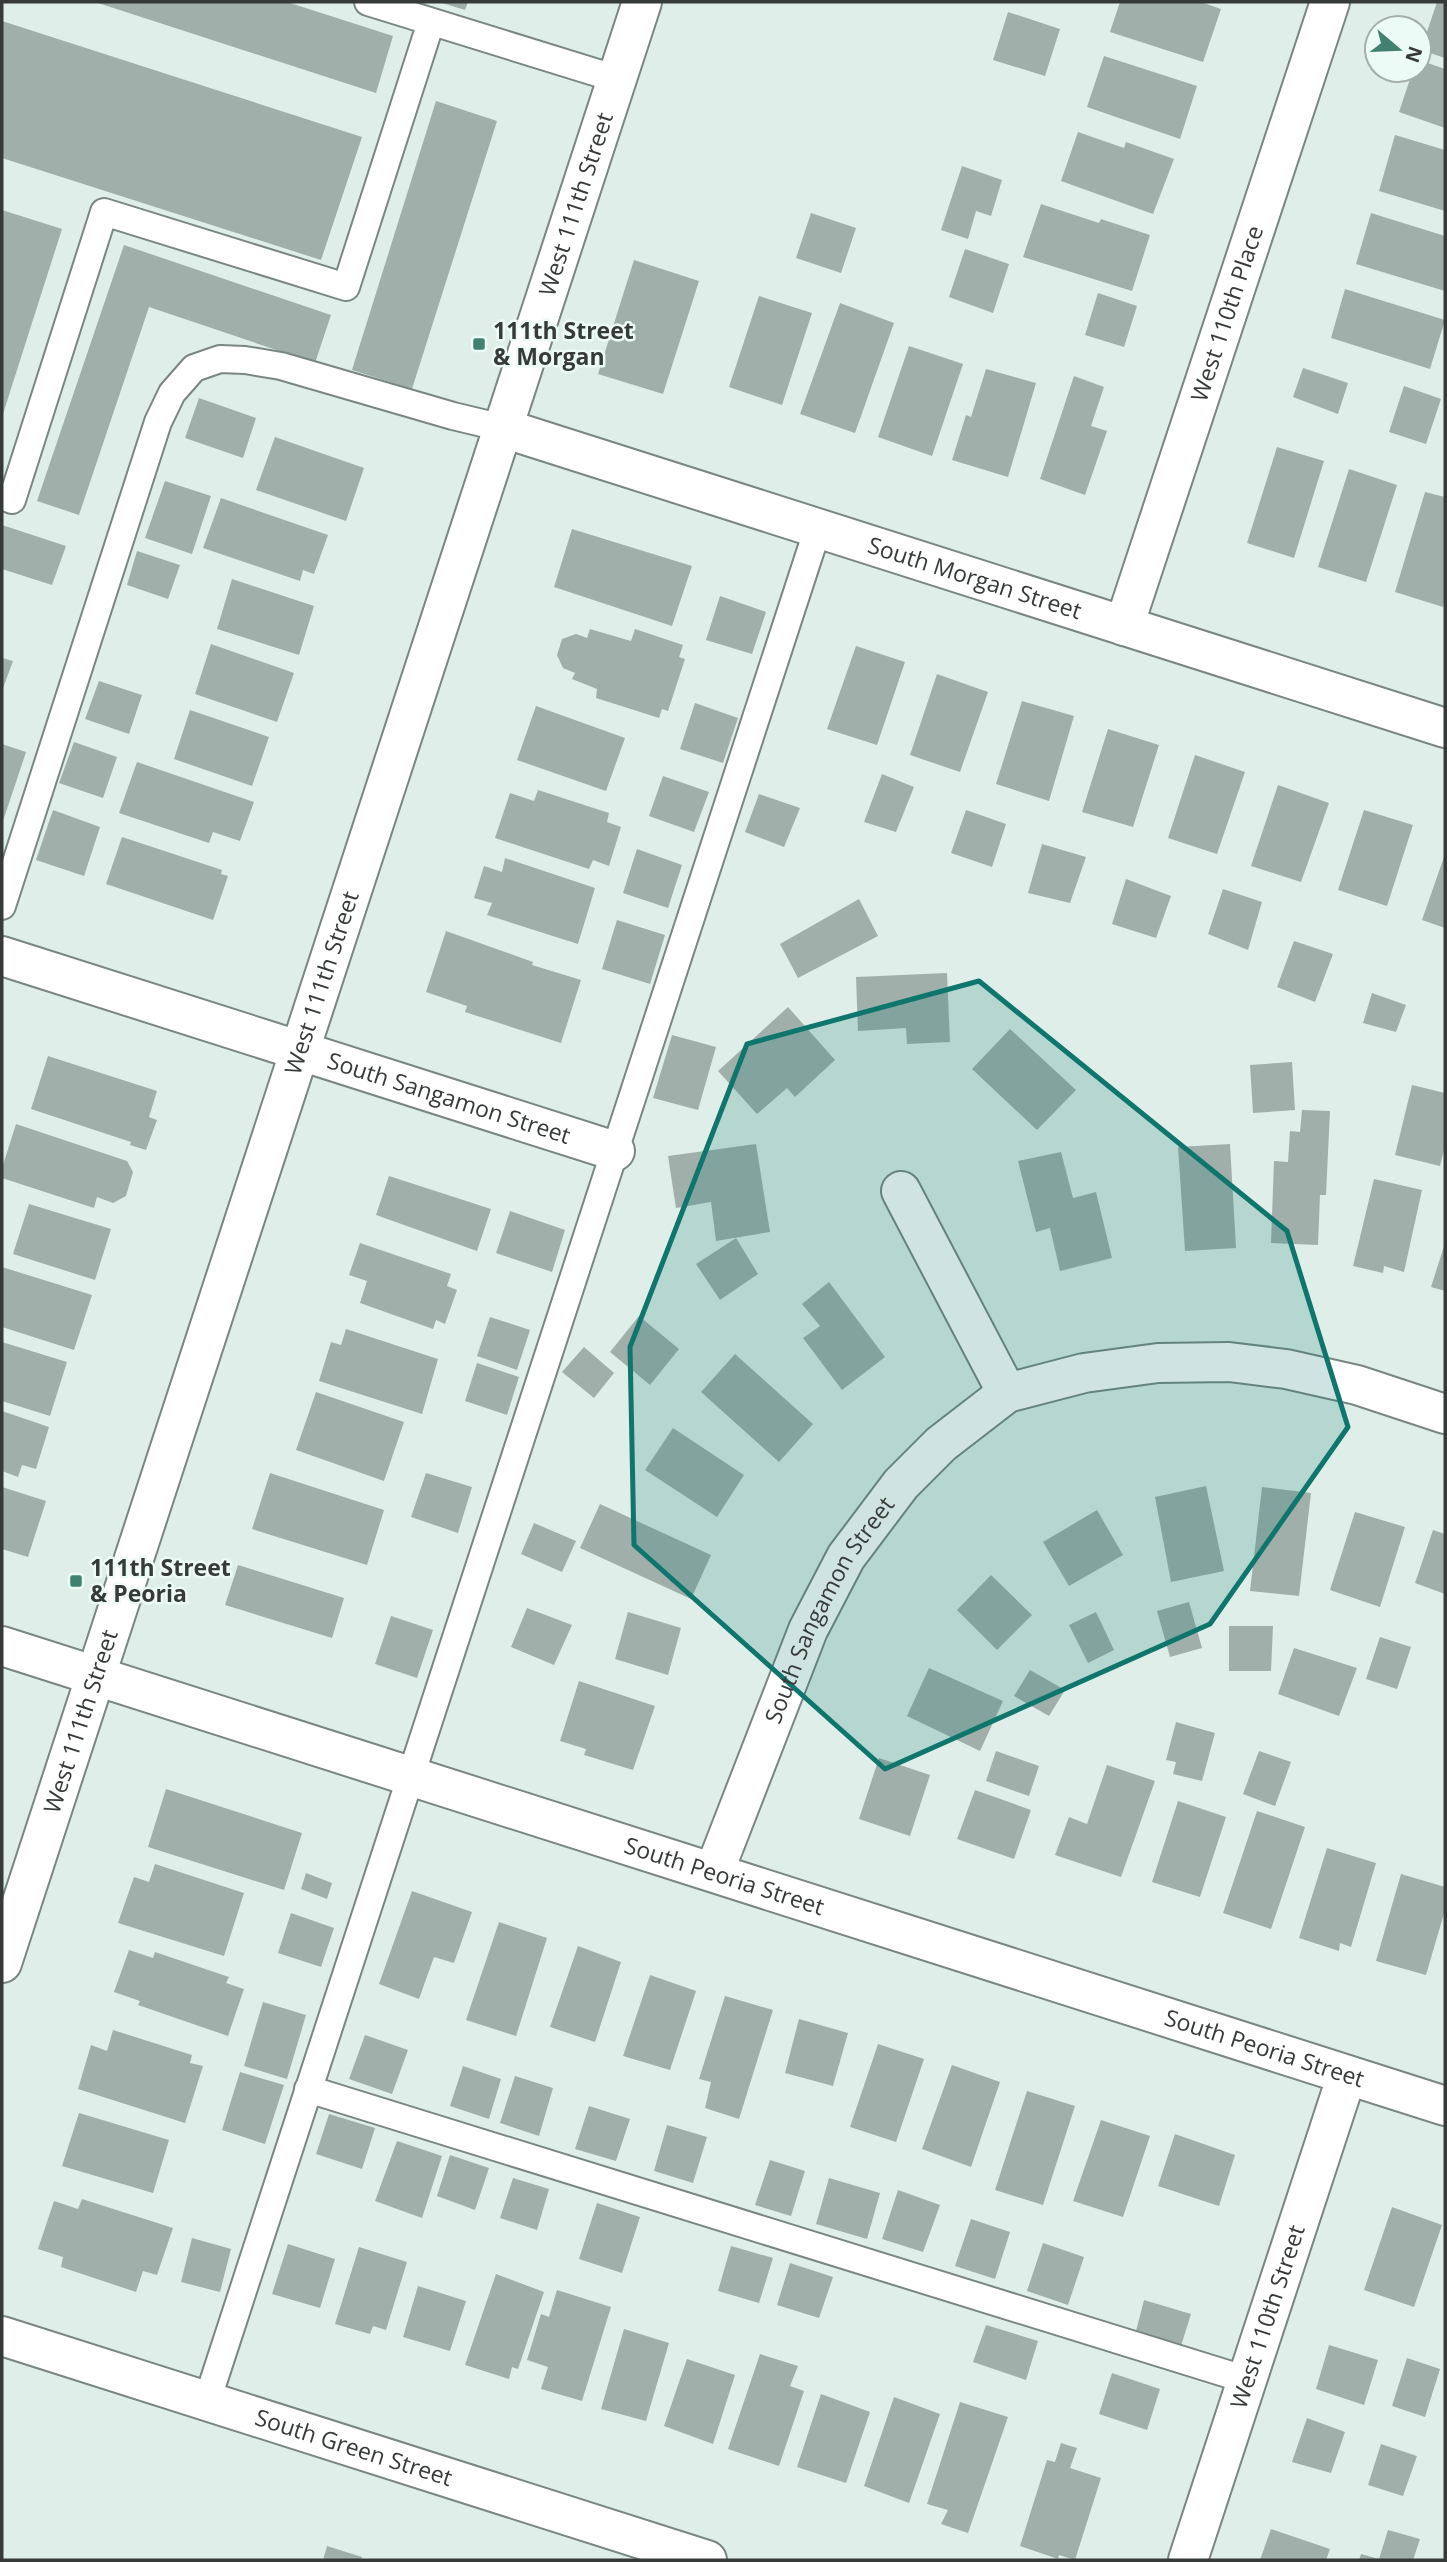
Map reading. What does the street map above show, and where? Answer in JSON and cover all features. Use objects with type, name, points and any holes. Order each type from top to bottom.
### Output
[{"type":"street","name":"West 111th Street","points":[[2,1963],[642,2]]},
{"type":"street","name":"West 110th Place","points":[[1124,626],[1330,2]]},
{"type":"street","name":"South Morgan Street","points":[[503,428],[1124,626],[1444,722]]},
{"type":"street","name":"South Sangamon Street","points":[[2,956],[615,1151]]},
{"type":"street","points":[[901,1191],[1007,1393]]},
{"type":"street","name":"South Sangamon Street","points":[[714,1872],[808,1630],[845,1557],[901,1484],[941,1444],[1007,1393],[1084,1373],[1158,1363],[1229,1362],[1286,1369],[1357,1385],[1445,1414]]},
{"type":"street","name":"South Peoria Street","points":[[2,1646],[1445,2106]]},
{"type":"street","name":"West 110th Street","points":[[1188,2560],[1347,2075]]},
{"type":"street","name":"South Green Street","points":[[2,2336],[707,2560]]},
{"type":"lane","points":[[368,2],[617,79]]},
{"type":"lane","points":[[2,496],[12,500],[104,212],[346,287],[431,22]]},
{"type":"lane","points":[[2,906],[158,422],[172,393],[194,368],[220,359],[281,366],[503,428]]},
{"type":"lane","points":[[207,2401],[818,528]]},
{"type":"lane","points":[[308,2089],[1247,2380]]},
{"type":"highlighted area","points":[[979,981],[1287,1231],[1348,1427],[1210,1624],[885,1769],[634,1545],[630,1347],[747,1044]]},
{"type":"building","points":[[95,2],[287,2],[393,36],[376,93]]},
{"type":"building","points":[[439,2],[468,2],[465,10]]},
{"type":"building","points":[[1120,2],[1201,2],[1221,9],[1203,62],[1110,32]]},
{"type":"building","points":[[1437,2],[1445,2],[1445,58],[1433,54],[1433,14]]},
{"type":"building","points":[[1008,12],[1060,29],[1045,76],[993,60]]},
{"type":"building","points":[[2,21],[362,137],[321,260],[2,158]]},
{"type":"building","points":[[1104,56],[1197,86],[1180,139],[1087,107]]},
{"type":"building","points":[[1433,65],[1445,69],[1445,128],[1399,112],[1408,84],[1433,84]]},
{"type":"building","points":[[436,101],[497,121],[412,389],[352,370]]},
{"type":"building","points":[[1078,132],[1124,148],[1126,142],[1174,159],[1153,214],[1061,181]]},
{"type":"building","points":[[1395,135],[1445,150],[1445,211],[1379,191]]},
{"type":"building","points":[[962,166],[1002,180],[991,216],[976,211],[968,239],[941,230]]},
{"type":"building","points":[[1041,204],[1099,223],[1101,219],[1150,235],[1132,291],[1023,257]]},
{"type":"building","points":[[2,210],[62,229],[2,417]]},
{"type":"building","points":[[811,213],[856,228],[841,273],[796,258]]},
{"type":"building","points":[[1371,213],[1445,236],[1445,291],[1356,264]]},
{"type":"building","points":[[124,245],[331,315],[315,363],[149,307],[79,515],[37,501]]},
{"type":"building","points":[[965,249],[1009,264],[993,313],[949,297]]},
{"type":"building","points":[[634,260],[699,281],[663,394],[598,374]]},
{"type":"building","points":[[1345,289],[1445,320],[1430,369],[1331,338]]},
{"type":"building","points":[[1098,293],[1137,306],[1124,347],[1085,335]]},
{"type":"building","points":[[759,296],[812,313],[782,405],[729,387]]},
{"type":"building","points":[[840,303],[894,323],[855,433],[800,414]]},
{"type":"building","points":[[909,346],[963,364],[932,456],[878,437]]},
{"type":"building","points":[[1303,368],[1348,383],[1338,414],[1293,397]]},
{"type":"building","points":[[986,369],[1036,383],[1008,477],[952,460],[966,415],[971,417]]},
{"type":"building","points":[[1074,376],[1104,387],[1091,426],[1107,431],[1085,495],[1040,479]]},
{"type":"building","points":[[1404,386],[1441,399],[1426,444],[1389,432]]},
{"type":"building","points":[[199,398],[256,418],[243,458],[185,438]]},
{"type":"building","points":[[275,437],[364,468],[346,521],[256,490]]},
{"type":"building","points":[[1277,447],[1324,461],[1294,558],[1247,543]]},
{"type":"building","points":[[1349,469],[1397,485],[1366,582],[1318,567]]},
{"type":"building","points":[[165,481],[211,496],[192,554],[145,538]]},
{"type":"building","points":[[1425,492],[1445,497],[1443,607],[1395,592]]},
{"type":"building","points":[[221,498],[328,535],[314,574],[303,570],[300,581],[203,548]]},
{"type":"building","points":[[2,525],[66,546],[52,585],[2,569]]},
{"type":"building","points":[[572,529],[692,566],[672,626],[554,587]]},
{"type":"building","points":[[137,551],[180,565],[168,599],[127,585]]},
{"type":"building","points":[[232,579],[314,606],[299,655],[217,629]]},
{"type":"building","points":[[720,596],[766,612],[752,654],[706,640]]},
{"type":"building","points":[[590,629],[631,641],[635,629],[683,645],[679,657],[685,659],[668,711],[662,709],[659,718],[596,698],[597,689],[572,679],[575,673],[563,668],[557,655],[562,639],[576,634],[587,638]]},
{"type":"building","points":[[211,644],[294,673],[277,722],[195,694]]},
{"type":"building","points":[[856,646],[905,662],[877,745],[827,729]]},
{"type":"building","points":[[2,658],[13,661],[2,691]]},
{"type":"building","points":[[937,674],[988,692],[960,772],[910,755]]},
{"type":"building","points":[[99,681],[142,695],[129,734],[85,719]]},
{"type":"building","points":[[1022,701],[1074,716],[1049,801],[996,784]]},
{"type":"building","points":[[695,703],[738,718],[723,763],[680,749]]},
{"type":"building","points":[[536,706],[625,738],[606,791],[517,760]]},
{"type":"building","points":[[190,710],[269,737],[252,786],[174,759]]},
{"type":"building","points":[[1108,729],[1159,745],[1133,827],[1082,812]]},
{"type":"building","points":[[74,742],[117,757],[103,798],[59,783]]},
{"type":"building","points":[[2,744],[26,752],[2,824]]},
{"type":"building","points":[[1195,755],[1245,772],[1217,854],[1168,838]]},
{"type":"building","points":[[137,762],[254,802],[240,841],[213,832],[209,843],[119,813]]},
{"type":"building","points":[[882,774],[914,787],[896,832],[864,822]]},
{"type":"building","points":[[663,776],[709,792],[694,832],[649,816]]},
{"type":"building","points":[[1278,785],[1329,803],[1301,882],[1251,866]]},
{"type":"building","points":[[538,790],[609,813],[607,822],[621,827],[609,866],[593,860],[589,869],[495,838],[510,793],[534,801]]},
{"type":"building","points":[[759,794],[800,808],[784,847],[745,832]]},
{"type":"building","points":[[53,810],[100,827],[84,876],[36,860]]},
{"type":"building","points":[[966,810],[1006,824],[992,867],[951,853]]},
{"type":"building","points":[[1364,810],[1413,825],[1387,906],[1338,890]]},
{"type":"building","points":[[122,837],[222,870],[221,874],[228,876],[213,920],[106,884]]},
{"type":"building","points":[[1042,844],[1086,857],[1070,903],[1028,893]]},
{"type":"building","points":[[637,849],[682,865],[668,908],[623,893]]},
{"type":"building","points":[[1445,854],[1445,928],[1422,920]]},
{"type":"building","points":[[505,858],[595,888],[578,944],[487,915],[492,903],[474,898],[484,866],[502,872]]},
{"type":"building","points":[[1126,879],[1171,896],[1156,938],[1112,924]]},
{"type":"building","points":[[1223,889],[1262,902],[1248,950],[1208,934]]},
{"type":"building","points":[[859,899],[878,936],[798,978],[780,944]]},
{"type":"building","points":[[617,920],[665,935],[650,984],[602,969]]},
{"type":"building","points":[[446,931],[533,962],[532,965],[581,980],[561,1043],[465,1012],[467,1006],[426,992]]},
{"type":"building","points":[[1294,941],[1333,954],[1315,1002],[1277,987]]},
{"type":"building","points":[[947,973],[950,1042],[907,1044],[906,1028],[858,1031],[856,977]]},
{"type":"building","points":[[1372,993],[1406,1005],[1396,1032],[1363,1023]]},
{"type":"building","points":[[788,1007],[835,1060],[795,1097],[787,1088],[757,1114],[718,1071]]},
{"type":"building","points":[[1010,1029],[1076,1090],[1037,1130],[972,1069]]},
{"type":"building","points":[[672,1035],[716,1047],[698,1110],[653,1098]]},
{"type":"building","points":[[48,1056],[157,1091],[149,1117],[157,1120],[146,1150],[130,1145],[131,1142],[31,1109]]},
{"type":"building","points":[[1292,1062],[1295,1110],[1253,1113],[1250,1065]]},
{"type":"building","points":[[1412,1085],[1445,1093],[1445,1146],[1440,1166],[1395,1155]]},
{"type":"building","points":[[1302,1110],[1330,1111],[1326,1195],[1320,1195],[1318,1245],[1271,1243],[1274,1161],[1288,1162],[1290,1131],[1300,1132]]},
{"type":"building","points":[[16,1124],[127,1161],[133,1172],[126,1196],[113,1203],[97,1197],[94,1208],[2,1178],[2,1168]]},
{"type":"building","points":[[756,1144],[770,1232],[716,1241],[711,1202],[676,1208],[668,1156]]},
{"type":"building","points":[[1230,1144],[1236,1248],[1185,1251],[1178,1147]]},
{"type":"building","points":[[1061,1152],[1073,1198],[1096,1192],[1112,1258],[1060,1271],[1050,1228],[1036,1232],[1018,1161]]},
{"type":"building","points":[[389,1176],[491,1209],[477,1251],[376,1215]]},
{"type":"building","points":[[1374,1179],[1422,1190],[1404,1272],[1384,1266],[1383,1273],[1353,1266]]},
{"type":"building","points":[[29,1204],[111,1229],[95,1280],[13,1254]]},
{"type":"building","points":[[510,1211],[565,1230],[552,1272],[496,1253]]},
{"type":"building","points":[[736,1238],[758,1274],[720,1300],[696,1264]]},
{"type":"building","points":[[360,1243],[451,1274],[447,1286],[457,1290],[445,1324],[436,1320],[433,1329],[360,1303],[367,1281],[349,1275]]},
{"type":"building","points":[[1445,1243],[1445,1291],[1431,1287]]},
{"type":"building","points":[[2,1267],[92,1295],[74,1350],[2,1327]]},
{"type":"building","points":[[829,1282],[885,1357],[842,1390],[803,1338],[820,1326],[802,1304]]},
{"type":"building","points":[[639,1316],[679,1349],[650,1385],[610,1352]]},
{"type":"building","points":[[490,1317],[530,1330],[517,1370],[477,1356]]},
{"type":"building","points":[[346,1329],[438,1359],[422,1414],[319,1381],[331,1342],[341,1345]]},
{"type":"building","points":[[2,1342],[67,1362],[50,1416],[2,1401]]},
{"type":"building","points":[[584,1347],[614,1373],[594,1398],[562,1372]]},
{"type":"building","points":[[735,1354],[813,1424],[779,1462],[701,1392]]},
{"type":"building","points":[[477,1363],[519,1377],[507,1415],[465,1401]]},
{"type":"building","points":[[316,1392],[404,1422],[384,1481],[296,1450]]},
{"type":"building","points":[[2,1411],[49,1427],[36,1469],[22,1465],[18,1477],[2,1471]]},
{"type":"building","points":[[673,1428],[744,1475],[717,1517],[645,1470]]},
{"type":"building","points":[[270,1473],[384,1510],[367,1565],[252,1529]]},
{"type":"building","points":[[426,1473],[472,1487],[458,1533],[411,1517]]},
{"type":"building","points":[[1206,1486],[1224,1571],[1171,1582],[1155,1497]]},
{"type":"building","points":[[2,1487],[46,1501],[28,1557],[2,1549]]},
{"type":"building","points":[[1262,1487],[1311,1493],[1299,1596],[1250,1591]]},
{"type":"building","points":[[600,1504],[711,1555],[691,1599],[580,1548]]},
{"type":"building","points":[[1097,1510],[1123,1555],[1069,1586],[1043,1542]]},
{"type":"building","points":[[1355,1512],[1405,1527],[1380,1607],[1330,1590]]},
{"type":"building","points":[[534,1523],[576,1541],[562,1572],[521,1554]]},
{"type":"building","points":[[1433,1530],[1445,1534],[1445,1594],[1415,1583]]},
{"type":"building","points":[[238,1565],[344,1598],[332,1638],[225,1605]]},
{"type":"building","points":[[991,1575],[1032,1615],[997,1650],[957,1610]]},
{"type":"building","points":[[1189,1602],[1202,1648],[1170,1657],[1157,1611]]},
{"type":"building","points":[[527,1608],[572,1625],[554,1665],[511,1647]]},
{"type":"building","points":[[628,1612],[681,1628],[668,1675],[615,1659]]},
{"type":"building","points":[[1096,1612],[1114,1650],[1088,1663],[1069,1625]]},
{"type":"building","points":[[391,1616],[433,1630],[417,1678],[375,1664]]},
{"type":"building","points":[[1229,1626],[1273,1626],[1271,1671],[1229,1671]]},
{"type":"building","points":[[1380,1637],[1411,1647],[1397,1689],[1366,1679]]},
{"type":"building","points":[[1294,1648],[1357,1668],[1339,1716],[1278,1694]]},
{"type":"building","points":[[929,1668],[1003,1701],[980,1751],[907,1716]]},
{"type":"building","points":[[1030,1670],[1065,1690],[1049,1716],[1014,1696]]},
{"type":"building","points":[[579,1681],[655,1706],[633,1770],[584,1755],[586,1749],[560,1741]]},
{"type":"building","points":[[1176,1722],[1215,1733],[1202,1781],[1173,1774],[1176,1762],[1166,1760]]},
{"type":"building","points":[[996,1751],[1039,1766],[1029,1796],[986,1781]]},
{"type":"building","points":[[1259,1751],[1291,1762],[1275,1806],[1243,1794]]},
{"type":"building","points":[[879,1758],[930,1775],[910,1836],[859,1819]]},
{"type":"building","points":[[1107,1765],[1155,1781],[1121,1877],[1055,1855],[1069,1817],[1087,1824]]},
{"type":"building","points":[[166,1789],[302,1833],[284,1890],[148,1847]]},
{"type":"building","points":[[975,1790],[1031,1810],[1014,1859],[957,1839]]},
{"type":"building","points":[[1178,1801],[1226,1817],[1200,1897],[1152,1882]]},
{"type":"building","points":[[1257,1811],[1305,1827],[1271,1929],[1223,1913]]},
{"type":"building","points":[[1327,1848],[1376,1863],[1351,1947],[1340,1943],[1339,1951],[1299,1938]]},
{"type":"building","points":[[155,1864],[244,1893],[224,1956],[118,1923],[134,1877],[149,1882]]},
{"type":"building","points":[[306,1873],[332,1883],[327,1899],[301,1889]]},
{"type":"building","points":[[1401,1874],[1445,1887],[1445,1910],[1426,1975],[1376,1961]]},
{"type":"building","points":[[412,1891],[472,1912],[454,1963],[434,1957],[419,1999],[379,1984]]},
{"type":"building","points":[[291,1913],[334,1928],[321,1967],[278,1953]]},
{"type":"building","points":[[499,1922],[547,1938],[516,2036],[466,2020]]},
{"type":"building","points":[[578,1946],[621,1962],[595,2042],[550,2027]]},
{"type":"building","points":[[129,1950],[153,1958],[155,1952],[229,1977],[226,1983],[244,1989],[228,2036],[138,2005],[140,2001],[114,1992]]},
{"type":"building","points":[[650,1975],[696,1991],[670,2070],[623,2056]]},
{"type":"building","points":[[725,1996],[773,2010],[739,2119],[705,2108],[711,2082],[699,2079]]},
{"type":"building","points":[[263,2002],[306,2015],[287,2079],[244,2066]]},
{"type":"building","points":[[799,2019],[848,2033],[833,2086],[785,2073]]},
{"type":"building","points":[[113,2030],[192,2055],[190,2063],[203,2066],[185,2123],[78,2089],[91,2045],[107,2051]]},
{"type":"building","points":[[365,2035],[408,2050],[392,2094],[349,2079]]},
{"type":"building","points":[[878,2044],[924,2059],[896,2142],[850,2127]]},
{"type":"building","points":[[952,2065],[1000,2082],[971,2167],[922,2149]]},
{"type":"building","points":[[463,2066],[501,2079],[489,2119],[450,2106]]},
{"type":"building","points":[[240,2072],[284,2085],[265,2144],[222,2130]]},
{"type":"building","points":[[515,2076],[553,2088],[539,2136],[500,2123]]},
{"type":"building","points":[[1027,2091],[1075,2106],[1043,2205],[995,2190]]},
{"type":"building","points":[[589,2106],[630,2119],[616,2161],[575,2149]]},
{"type":"building","points":[[79,2113],[169,2140],[153,2193],[62,2166]]},
{"type":"building","points":[[329,2114],[375,2128],[362,2169],[316,2154]]},
{"type":"building","points":[[1101,2120],[1150,2136],[1123,2217],[1073,2201]]},
{"type":"building","points":[[667,2125],[707,2137],[693,2183],[654,2171]]},
{"type":"building","points":[[1175,2134],[1235,2155],[1219,2206],[1158,2186]]},
{"type":"building","points":[[397,2141],[442,2156],[422,2218],[375,2201]]},
{"type":"building","points":[[450,2155],[489,2168],[475,2210],[437,2196]]},
{"type":"building","points":[[770,2160],[805,2171],[791,2216],[755,2205]]},
{"type":"building","points":[[513,2178],[549,2189],[537,2230],[500,2218]]},
{"type":"building","points":[[829,2178],[880,2193],[867,2239],[816,2224]]},
{"type":"building","points":[[898,2190],[940,2205],[923,2252],[882,2239]]},
{"type":"building","points":[[82,2199],[173,2228],[157,2275],[143,2271],[136,2292],[61,2267],[63,2257],[38,2249],[54,2201],[78,2209]]},
{"type":"building","points":[[597,2203],[640,2217],[622,2273],[579,2259]]},
{"type":"building","points":[[1392,2207],[1442,2225],[1414,2307],[1364,2290]]},
{"type":"building","points":[[971,2219],[1010,2232],[995,2279],[955,2266]]},
{"type":"building","points":[[192,2238],[231,2249],[220,2292],[181,2282]]},
{"type":"building","points":[[1043,2243],[1084,2257],[1068,2305],[1027,2291]]},
{"type":"building","points":[[288,2244],[335,2259],[320,2308],[272,2294]]},
{"type":"building","points":[[731,2246],[773,2258],[759,2303],[718,2291]]},
{"type":"building","points":[[359,2247],[407,2262],[386,2330],[373,2326],[370,2334],[335,2324]]},
{"type":"building","points":[[790,2263],[833,2277],[819,2318],[777,2305]]},
{"type":"building","points":[[496,2274],[544,2292],[518,2369],[512,2367],[509,2379],[465,2365]]},
{"type":"building","points":[[418,2286],[466,2301],[450,2351],[403,2337]]},
{"type":"building","points":[[557,2290],[611,2307],[582,2401],[541,2389],[548,2367],[527,2360],[541,2314],[549,2317]]},
{"type":"building","points":[[1144,2300],[1191,2314],[1181,2346],[1136,2331]]},
{"type":"building","points":[[986,2325],[1038,2341],[1026,2380],[973,2362]]},
{"type":"building","points":[[624,2329],[669,2343],[646,2421],[601,2409]]},
{"type":"building","points":[[1329,2345],[1378,2360],[1364,2405],[1316,2389]]},
{"type":"building","points":[[760,2354],[798,2366],[790,2386],[804,2391],[779,2466],[728,2449]]},
{"type":"building","points":[[1407,2358],[1440,2369],[1425,2417],[1392,2406]]},
{"type":"building","points":[[687,2359],[735,2375],[713,2444],[664,2426]]},
{"type":"building","points":[[1112,2373],[1160,2389],[1147,2430],[1099,2414]]},
{"type":"building","points":[[821,2394],[870,2412],[846,2483],[797,2467]]},
{"type":"building","points":[[894,2397],[940,2414],[909,2503],[864,2486]]},
{"type":"building","points":[[960,2402],[1008,2417],[968,2533],[941,2524],[948,2510],[927,2504]]},
{"type":"building","points":[[1307,2418],[1345,2432],[1331,2473],[1292,2462]]},
{"type":"building","points":[[1061,2443],[1077,2448],[1070,2468],[1101,2478],[1075,2560],[1059,2555],[1058,2559],[1020,2546],[1047,2460],[1055,2462]]},
{"type":"building","points":[[1381,2444],[1417,2456],[1403,2496],[1368,2485]]},
{"type":"building","points":[[1271,2529],[1330,2549],[1326,2560],[1260,2560]]},
{"type":"building","points":[[1388,2530],[1420,2539],[1413,2560],[1359,2560],[1361,2554],[1379,2559]]},
{"type":"building","points":[[327,2546],[362,2557],[361,2560],[323,2560]]},
{"type":"place","name":"111th Street & Morgan","points":[[479,344]]},
{"type":"place","name":"111th Street & Peoria","points":[[76,1581]]}]
